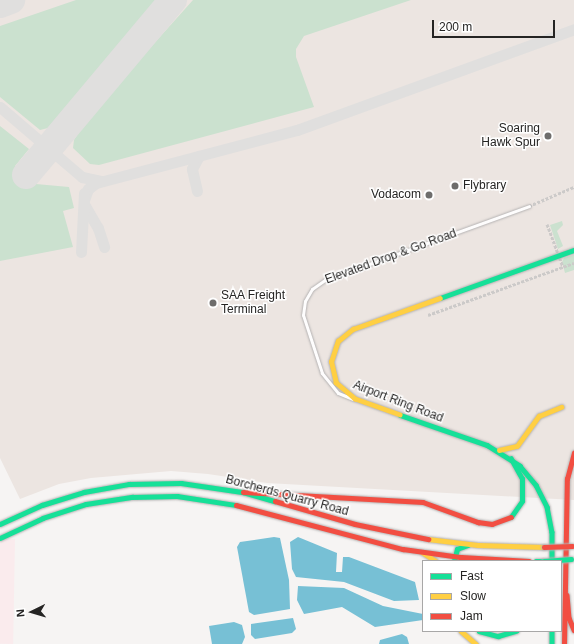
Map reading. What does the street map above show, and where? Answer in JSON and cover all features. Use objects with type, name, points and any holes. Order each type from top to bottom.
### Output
[{"type":"main road","name":"Airport Ring Road","points":[[552,560],[550,518],[541,494],[528,474],[510,458],[499,450],[465,437],[354,399],[340,387],[331,370],[333,351],[346,333],[574,250]]},
{"type":"main road","points":[[499,450],[517,446],[539,416],[561,407]]},
{"type":"main road","points":[[564,644],[564,567],[567,479],[574,453]]},
{"type":"main road","points":[[243,492],[421,501],[439,506],[478,522],[492,524],[511,517],[522,501],[522,479],[510,458]]},
{"type":"main road","name":"Borcherds Quarry Road","points":[[0,524],[58,499],[124,485],[181,483],[243,492],[375,530],[468,544],[544,547],[573,546]]},
{"type":"main road","name":"Borcherds Quarry Road","points":[[0,538],[38,520],[81,506],[126,498],[172,496],[232,503],[364,540],[454,559],[492,560]]},
{"type":"main road","points":[[454,559],[458,548],[468,544]]},
{"type":"main road","points":[[422,552],[434,560]]},
{"type":"main road","points":[[558,560],[573,559]]},
{"type":"main road","points":[[564,567],[569,618],[574,630]]},
{"type":"main road","points":[[463,632],[476,644]]},
{"type":"main road","points":[[483,632],[498,636],[512,632]]},
{"type":"main road","points":[[552,632],[552,644]]},
{"type":"street","name":"Elevated Drop & Go Road","points":[[354,399],[341,395],[325,378],[304,323],[303,309],[307,296],[318,284],[528,206]]},
{"type":"shaded area","points":[[0,0],[574,0],[574,500],[267,483],[208,474],[171,471],[91,478],[59,484],[20,499],[0,458]]},
{"type":"shaded area","points":[[0,539],[15,539],[13,644],[0,644]]},
{"type":"green space","points":[[76,0],[156,0],[48,128],[40,130],[0,97],[0,26]]},
{"type":"green space","points":[[193,0],[411,0],[304,36],[296,49],[296,57],[314,107],[99,165],[90,164],[73,148],[74,140],[90,115]]},
{"type":"green space","points":[[0,126],[29,149],[15,166],[36,184],[69,187],[74,208],[63,211],[73,247],[0,261]]},
{"type":"green space","points":[[562,221],[563,225],[557,231],[563,246],[558,249],[550,225]]},
{"type":"green space","points":[[574,255],[574,270],[565,273],[562,262],[564,258]]},
{"type":"water","points":[[274,537],[280,538],[289,580],[290,609],[254,615],[249,612],[237,547],[240,542]]},
{"type":"water","points":[[298,537],[337,553],[336,572],[342,572],[343,557],[349,557],[415,582],[419,600],[394,601],[344,582],[296,577],[292,569],[290,542]]},
{"type":"water","points":[[298,586],[344,588],[383,606],[422,614],[422,620],[375,627],[342,607],[304,614],[297,600]]},
{"type":"water","points":[[293,618],[296,629],[292,633],[255,639],[251,635],[251,624]]},
{"type":"water","points":[[234,622],[242,625],[245,637],[242,644],[212,644],[209,626]]},
{"type":"water","points":[[402,634],[407,637],[409,644],[379,644],[380,640]]},
{"type":"taxiway","points":[[84,200],[88,189],[96,183],[297,130],[574,29]]},
{"type":"taxiway","points":[[0,107],[82,177],[101,181]]},
{"type":"taxiway","points":[[197,191],[192,169],[199,156]]},
{"type":"taxiway","points":[[81,252],[84,193]]},
{"type":"taxiway","points":[[84,204],[98,228],[104,247]]},
{"type":"runway","points":[[0,4],[11,0]]},
{"type":"runway","points":[[26,175],[173,0]]},
{"type":"tunnel","points":[[529,206],[574,187]]},
{"type":"tunnel","points":[[547,224],[563,267]]},
{"type":"tunnel","points":[[428,315],[574,263]]},
{"type":"traffic: fast","points":[[440,298],[574,250]]},
{"type":"traffic: fast","points":[[400,415],[487,445],[520,466],[536,485],[547,507],[552,532],[552,560]]},
{"type":"traffic: fast","points":[[511,459],[522,479],[522,501],[511,517]]},
{"type":"traffic: fast","points":[[0,524],[42,505],[84,492],[129,484],[181,483],[243,492],[275,501]]},
{"type":"traffic: fast","points":[[0,538],[43,518],[86,504],[132,497],[177,496],[236,505]]},
{"type":"traffic: fast","points":[[454,560],[457,549],[468,545]]},
{"type":"traffic: fast","points":[[558,560],[571,559]]},
{"type":"traffic: fast","points":[[483,632],[498,636],[512,632]]},
{"type":"traffic: fast","points":[[552,632],[552,644]]},
{"type":"traffic: slow","points":[[400,415],[355,399],[336,383],[331,362],[338,341],[353,329],[440,298]]},
{"type":"traffic: slow","points":[[499,450],[517,446],[539,416],[561,407]]},
{"type":"traffic: slow","points":[[428,539],[478,545],[544,547]]},
{"type":"traffic: slow","points":[[422,552],[434,560]]},
{"type":"traffic: slow","points":[[462,632],[476,644]]},
{"type":"traffic: jam","points":[[564,644],[567,479],[574,453]]},
{"type":"traffic: jam","points":[[243,492],[423,502],[478,522],[492,524],[511,517]]},
{"type":"traffic: jam","points":[[275,501],[355,524],[428,539]]},
{"type":"traffic: jam","points":[[236,505],[403,549],[461,557],[512,560]]},
{"type":"traffic: jam","points":[[544,547],[572,546]]},
{"type":"traffic: jam","points":[[567,595],[569,618],[574,630]]},
{"type":"place","name":"Soaring Hawk Spur","points":[[548,136]]},
{"type":"place","name":"Flybrary","points":[[455,186]]},
{"type":"place","name":"Vodacom","points":[[429,195]]},
{"type":"place","name":"SAA Freight Terminal","points":[[213,303]]}]
